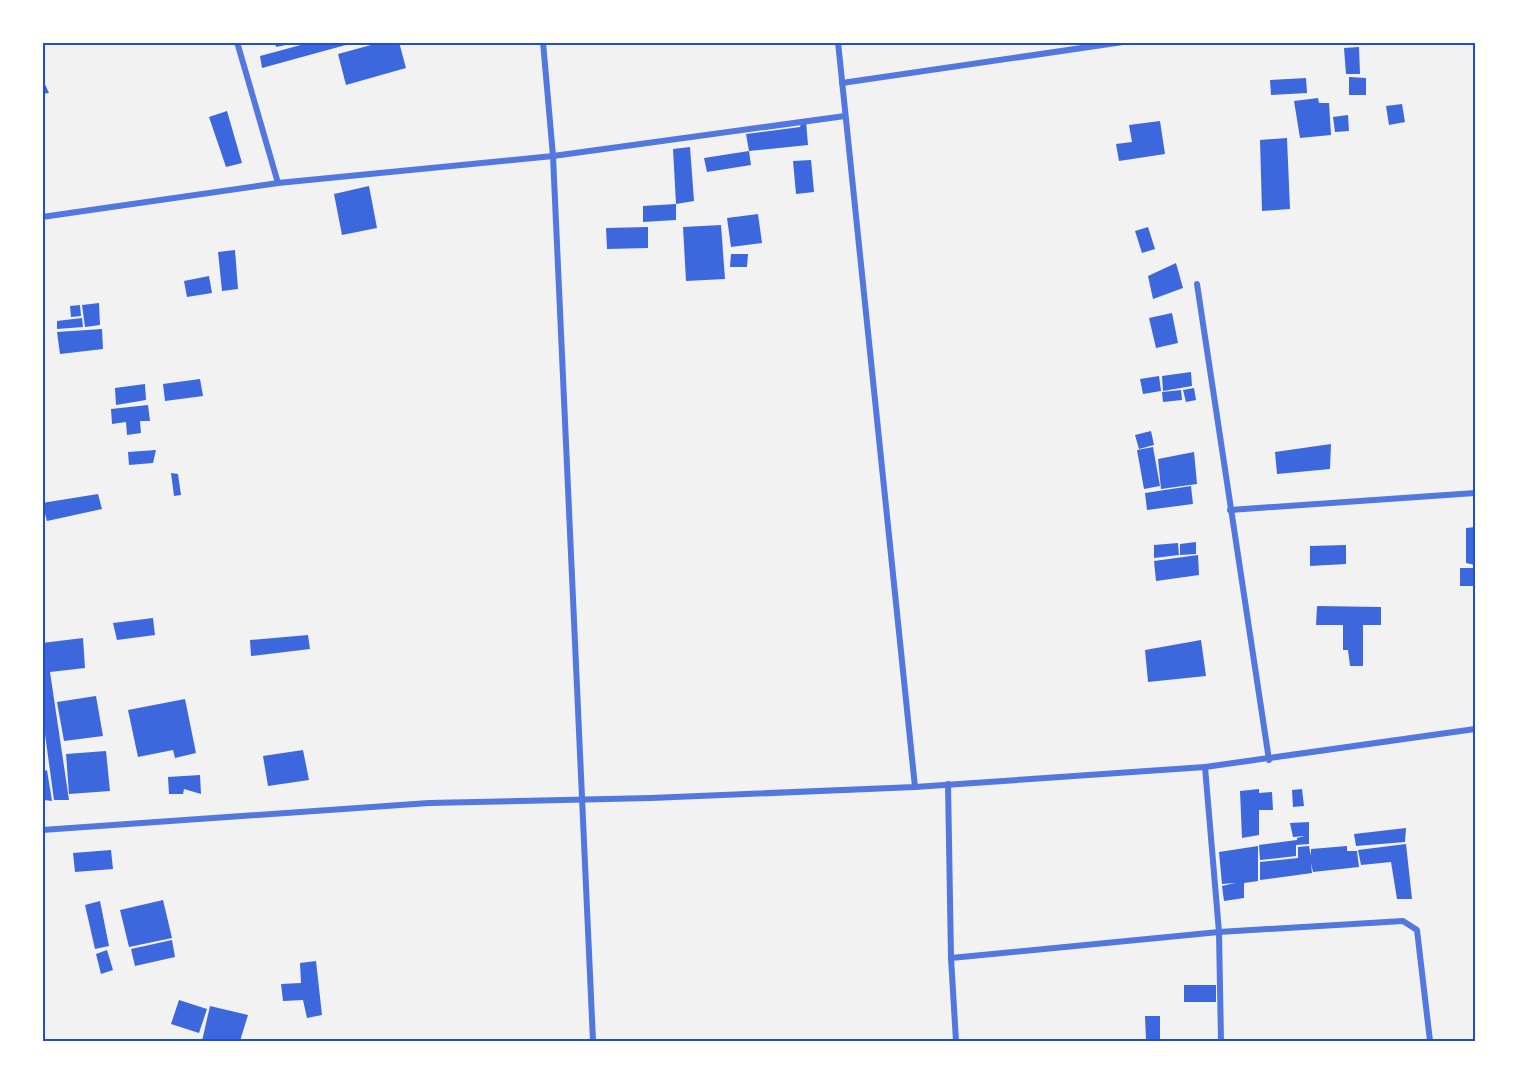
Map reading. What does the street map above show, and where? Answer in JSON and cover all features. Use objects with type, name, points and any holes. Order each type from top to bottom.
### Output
[{"type":"street","points":[[237,42],[278,183]]},
{"type":"street","points":[[543,42],[553,156],[593,1041]]},
{"type":"street","points":[[838,42],[915,787]]},
{"type":"street","points":[[842,83],[1123,42]]},
{"type":"street","points":[[42,218],[278,183],[553,156],[845,116]]},
{"type":"street","points":[[1197,284],[1269,760]]},
{"type":"street","points":[[1230,510],[1475,493]]},
{"type":"street","points":[[42,830],[429,802],[915,787],[1205,767],[1269,760],[1475,729]]},
{"type":"street","points":[[1205,767],[1219,932],[1221,1041]]},
{"type":"street","points":[[948,784],[951,958],[956,1041]]},
{"type":"street","points":[[951,958],[1219,932],[1403,921],[1417,930],[1430,1041]]},
{"type":"building","points":[[275,42],[295,42],[295,43],[276,47]]},
{"type":"building","points":[[312,42],[353,43],[262,68],[260,56]]},
{"type":"building","points":[[382,42],[399,42],[406,68],[346,85],[338,54]]},
{"type":"building","points":[[1359,47],[1360,74],[1346,74],[1344,48]]},
{"type":"building","points":[[1349,77],[1366,78],[1366,95],[1349,95]]},
{"type":"building","points":[[42,78],[49,93],[42,94]]},
{"type":"building","points":[[1306,78],[1307,93],[1271,95],[1270,80]]},
{"type":"building","points":[[1318,98],[1319,103],[1329,103],[1331,135],[1300,138],[1294,101]]},
{"type":"building","points":[[1402,104],[1405,122],[1389,125],[1386,106]]},
{"type":"building","points":[[227,111],[242,163],[226,167],[209,117]]},
{"type":"building","points":[[1348,115],[1349,131],[1335,132],[1333,117]]},
{"type":"building","points":[[802,121],[806,121],[808,145],[749,151],[746,134],[800,127]]},
{"type":"building","points":[[1160,121],[1165,154],[1119,161],[1116,144],[1132,142],[1129,125]]},
{"type":"building","points":[[1287,138],[1290,209],[1262,211],[1260,140]]},
{"type":"building","points":[[690,147],[694,201],[676,204],[673,149]]},
{"type":"building","points":[[749,151],[751,165],[707,172],[704,158]]},
{"type":"building","points":[[811,160],[814,192],[796,194],[793,161]]},
{"type":"building","points":[[369,186],[377,228],[342,235],[334,194]]},
{"type":"building","points":[[676,204],[676,220],[643,222],[643,206]]},
{"type":"building","points":[[758,214],[762,243],[731,247],[727,218]]},
{"type":"building","points":[[721,225],[725,279],[686,281],[683,227]]},
{"type":"building","points":[[648,227],[648,248],[607,249],[606,228]]},
{"type":"building","points":[[1148,227],[1155,249],[1142,253],[1135,231]]},
{"type":"building","points":[[235,250],[238,289],[222,291],[218,252]]},
{"type":"building","points":[[731,254],[748,254],[747,267],[730,267]]},
{"type":"building","points":[[1176,263],[1183,288],[1153,299],[1148,276]]},
{"type":"building","points":[[209,276],[212,293],[187,297],[184,281]]},
{"type":"building","points":[[99,303],[100,325],[85,327],[82,305]]},
{"type":"building","points":[[80,305],[81,316],[71,317],[70,306]]},
{"type":"building","points":[[1172,313],[1178,343],[1156,348],[1149,318]]},
{"type":"building","points":[[82,318],[83,327],[57,329],[57,321]]},
{"type":"building","points":[[102,329],[103,349],[60,354],[57,332]]},
{"type":"building","points":[[1191,372],[1192,386],[1163,391],[1162,376]]},
{"type":"building","points":[[1159,376],[1161,391],[1143,394],[1140,379]]},
{"type":"building","points":[[200,379],[203,396],[165,401],[163,384]]},
{"type":"building","points":[[145,384],[146,400],[116,405],[115,388]]},
{"type":"building","points":[[1194,388],[1196,400],[1186,402],[1183,390]]},
{"type":"building","points":[[1181,390],[1182,400],[1163,402],[1162,392]]},
{"type":"building","points":[[148,405],[150,421],[140,421],[141,433],[127,435],[126,422],[112,424],[111,409]]},
{"type":"building","points":[[1151,431],[1154,445],[1139,449],[1135,435]]},
{"type":"building","points":[[1331,444],[1330,469],[1277,474],[1275,452]]},
{"type":"building","points":[[1153,447],[1160,486],[1144,489],[1137,450]]},
{"type":"building","points":[[156,450],[153,463],[129,465],[128,452]]},
{"type":"building","points":[[1194,452],[1197,484],[1161,489],[1158,459]]},
{"type":"building","points":[[171,473],[178,474],[181,495],[174,496]]},
{"type":"building","points":[[1191,486],[1193,504],[1147,510],[1145,493]]},
{"type":"building","points":[[98,494],[102,509],[47,521],[42,503]]},
{"type":"building","points":[[1475,527],[1475,565],[1466,563],[1466,528]]},
{"type":"building","points":[[1196,542],[1196,554],[1180,555],[1180,544]]},
{"type":"building","points":[[1178,543],[1179,555],[1154,558],[1154,545]]},
{"type":"building","points":[[1346,545],[1346,564],[1310,566],[1310,546]]},
{"type":"building","points":[[1198,555],[1199,575],[1156,581],[1154,561]]},
{"type":"building","points":[[1460,568],[1475,568],[1475,586],[1460,586]]},
{"type":"building","points":[[1317,606],[1381,607],[1381,625],[1363,625],[1363,666],[1350,666],[1348,650],[1343,650],[1343,625],[1316,625]]},
{"type":"building","points":[[153,618],[155,635],[117,640],[113,623]]},
{"type":"building","points":[[308,635],[310,649],[251,656],[250,640]]},
{"type":"building","points":[[83,638],[85,668],[50,672],[69,800],[54,800],[42,712],[42,643]]},
{"type":"building","points":[[1201,640],[1206,676],[1148,682],[1145,650]]},
{"type":"building","points":[[96,696],[103,736],[64,741],[57,702]]},
{"type":"building","points":[[185,699],[196,753],[175,758],[173,750],[138,757],[128,710]]},
{"type":"building","points":[[303,750],[309,780],[268,786],[263,756]]},
{"type":"building","points":[[106,751],[110,791],[69,794],[66,754]]},
{"type":"building","points":[[47,770],[52,801],[44,800],[42,789],[42,772]]},
{"type":"building","points":[[200,775],[201,794],[184,789],[183,794],[169,794],[168,777]]},
{"type":"building","points":[[1259,789],[1259,793],[1272,792],[1273,810],[1259,810],[1259,835],[1242,838],[1240,791]]},
{"type":"building","points":[[1302,789],[1304,806],[1293,807],[1292,790]]},
{"type":"building","points":[[1309,822],[1309,844],[1296,845],[1296,856],[1260,860],[1259,845],[1297,840],[1305,836],[1293,837],[1290,823]]},
{"type":"building","points":[[1406,828],[1405,842],[1356,846],[1354,834]]},
{"type":"building","points":[[1406,844],[1412,899],[1397,899],[1391,862],[1361,865],[1358,850]]},
{"type":"building","points":[[1258,846],[1258,881],[1244,883],[1244,898],[1224,901],[1222,886],[1235,883],[1222,884],[1219,852]]},
{"type":"building","points":[[1309,846],[1311,856],[1311,849],[1347,846],[1347,851],[1357,851],[1359,867],[1313,872],[1311,863],[1312,873],[1260,880],[1260,862],[1298,858],[1298,847]]},
{"type":"building","points":[[111,850],[113,869],[75,872],[73,853]]},
{"type":"building","points":[[163,900],[172,938],[129,947],[120,910]]},
{"type":"building","points":[[100,901],[109,946],[95,949],[85,905]]},
{"type":"building","points":[[172,940],[175,957],[135,966],[131,949]]},
{"type":"building","points":[[107,950],[113,970],[101,974],[96,954]]},
{"type":"building","points":[[316,961],[322,1015],[307,1018],[303,1000],[283,1001],[281,984],[301,983],[300,963]]},
{"type":"building","points":[[1184,985],[1216,985],[1216,1002],[1184,1002]]},
{"type":"building","points":[[179,1000],[207,1009],[199,1033],[171,1024]]},
{"type":"building","points":[[210,1006],[248,1015],[240,1041],[202,1041]]},
{"type":"building","points":[[1145,1016],[1160,1016],[1160,1041],[1146,1041]]}]
